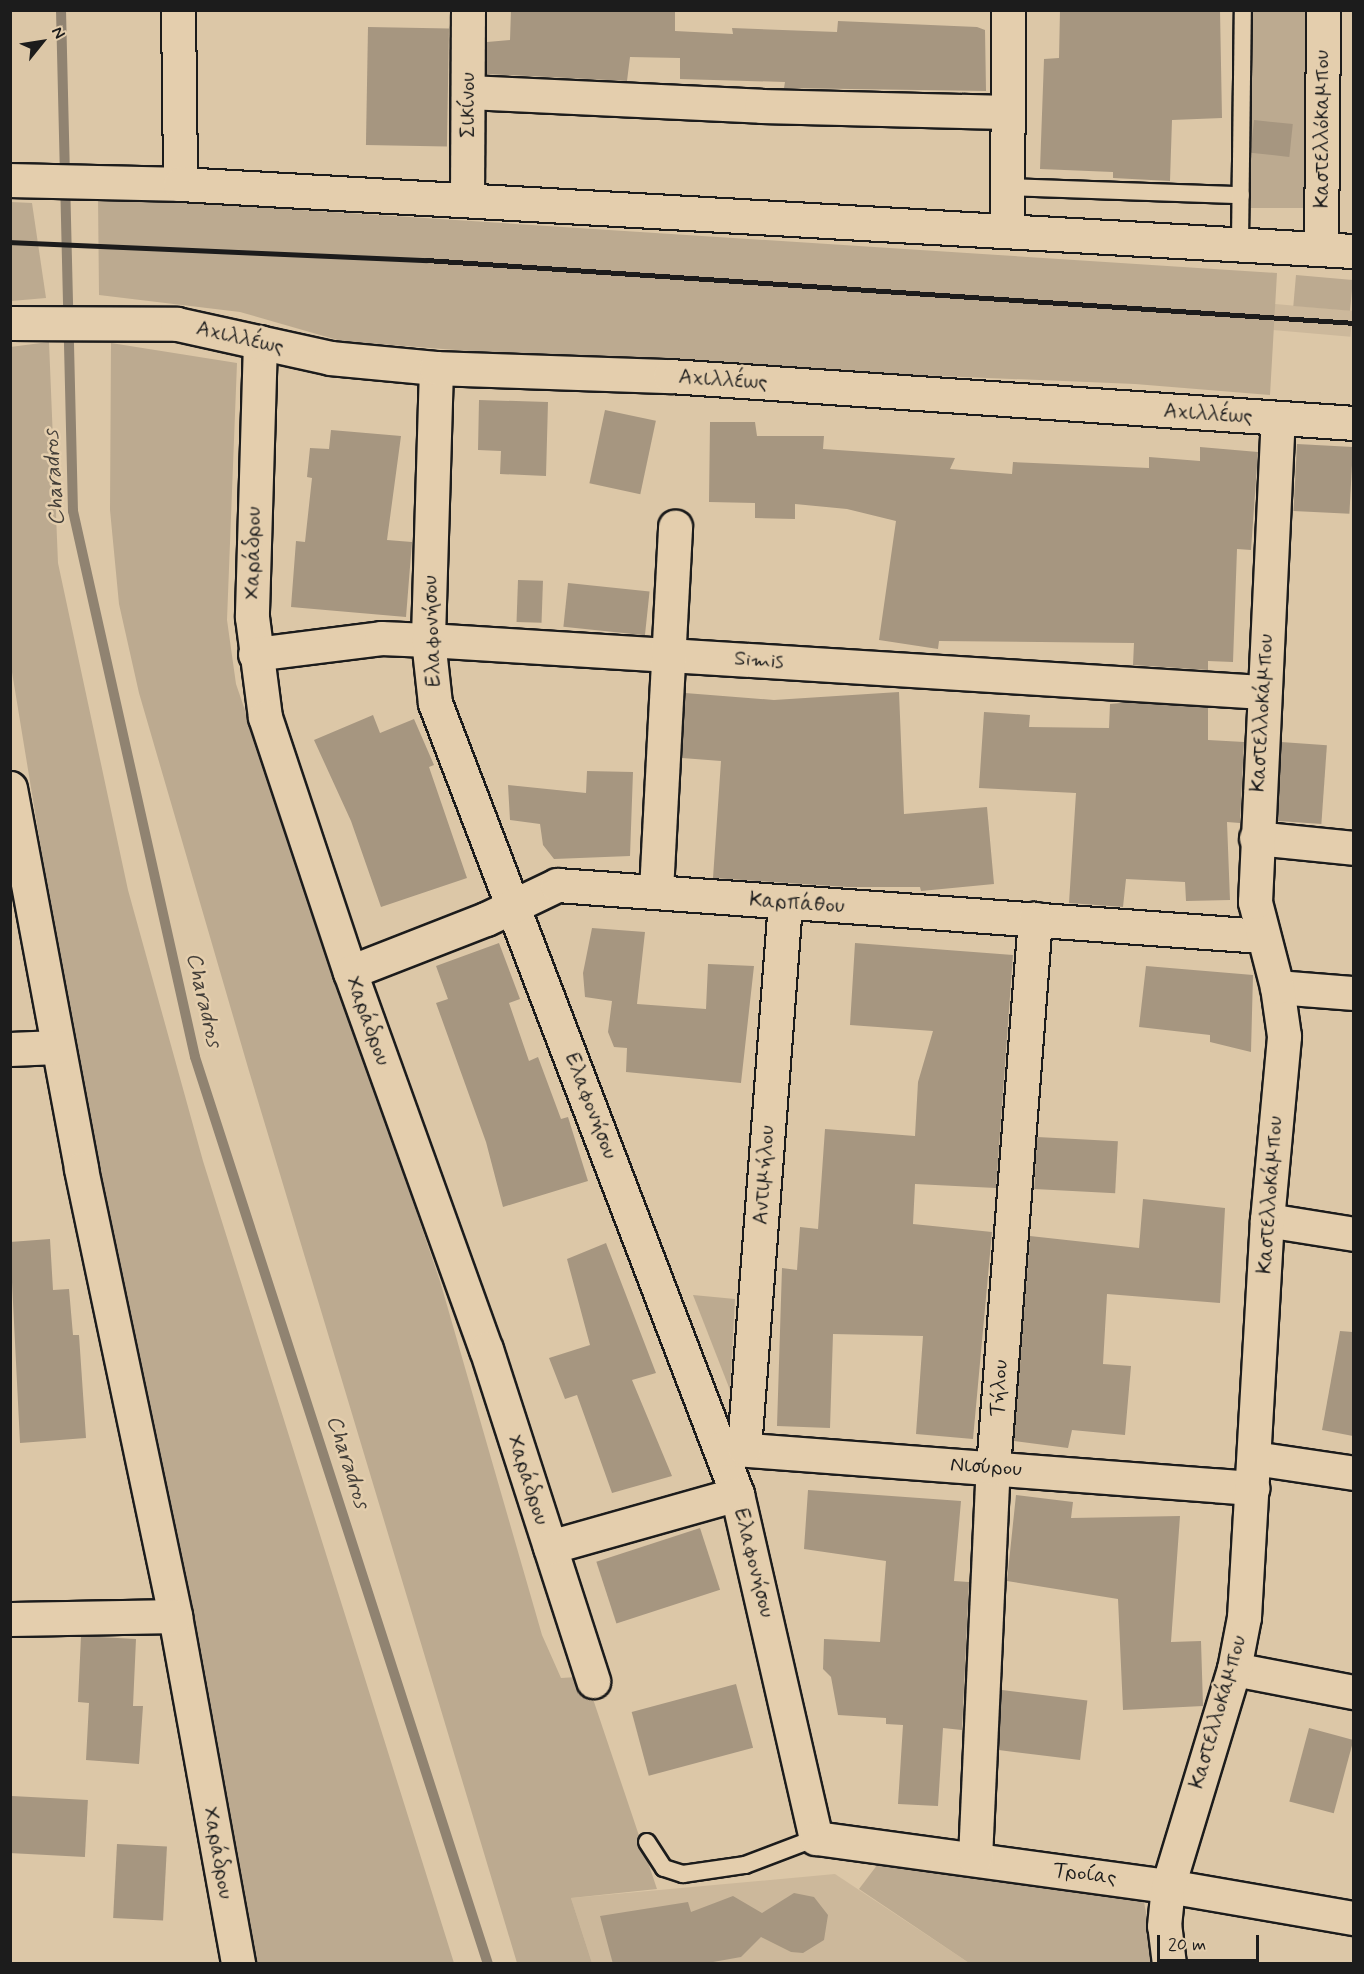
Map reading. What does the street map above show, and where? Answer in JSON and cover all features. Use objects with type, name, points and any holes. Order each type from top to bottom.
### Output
[{"type":"street","points":[[178,10],[180,184]]},
{"type":"street","name":"Σικίνου","points":[[467,199],[468,10]]},
{"type":"street","points":[[1006,231],[1008,10]]},
{"type":"street","name":"Καστελλόκαμπου","points":[[1321,248],[1323,10]]},
{"type":"street","points":[[468,92],[761,106],[1008,112]]},
{"type":"street","points":[[10,180],[180,184],[467,199],[1006,231],[1240,242],[1353,251]]},
{"type":"street","name":"Αχιλλέως","points":[[25,323],[96,320],[177,324],[330,358],[436,368],[670,376],[1353,423]]},
{"type":"street","name":"Χαράδρου","points":[[260,342],[251,583],[257,685],[279,766],[350,972],[459,1271],[593,1681]]},
{"type":"street","name":"Ελαφονήσου","points":[[436,368],[429,640],[435,702],[732,1448],[737,1494],[816,1838]]},
{"type":"street","name":"Καστελλοκάμπου","points":[[1169,1964],[1164,1926],[1168,1886],[1234,1669],[1244,1617],[1267,1220],[1284,1036],[1277,987],[1255,911],[1256,838],[1278,419]]},
{"type":"street","points":[[656,891],[675,526]]},
{"type":"street","name":"Simis","points":[[255,654],[381,638],[1264,692]]},
{"type":"street","name":"Χαράδρου","points":[[11,796],[57,1047],[175,1616],[238,1964]]},
{"type":"street","points":[[1256,838],[1353,848]]},
{"type":"street","name":"Καρπάθου","points":[[350,972],[557,885],[1261,936]]},
{"type":"street","name":"Αντιμήλου","points":[[732,1448],[785,903]]},
{"type":"street","name":"Τήλου","points":[[975,1858],[993,1468],[1035,919]]},
{"type":"street","points":[[1277,987],[1353,993]]},
{"type":"street","points":[[10,1048],[57,1047]]},
{"type":"street","points":[[1267,1220],[1353,1234]]},
{"type":"street","name":"Νισύρου","points":[[732,1448],[993,1468],[1353,1473]]},
{"type":"street","points":[[549,1547],[737,1494]]},
{"type":"street","points":[[10,1619],[175,1616]]},
{"type":"street","points":[[1234,1669],[1353,1692]]},
{"type":"street","name":"Τροίας","points":[[816,1838],[1168,1886],[1353,1918]]},
{"type":"lane","points":[[1240,242],[1243,10]]},
{"type":"lane","points":[[1007,187],[1241,195]]},
{"type":"lane","points":[[647,1842],[664,1868],[683,1874],[745,1865],[816,1838]]},
{"type":"shaded area","points":[[1251,11],[1306,11],[1306,208],[1251,208]]},
{"type":"shaded area","points":[[98,197],[1277,273],[1270,395],[1135,384],[624,363],[341,341],[240,312],[99,295]]},
{"type":"shaded area","points":[[11,202],[32,203],[46,298],[11,301]]},
{"type":"shaded area","points":[[1296,275],[1353,280],[1350,311],[1293,306]]},
{"type":"shaded area","points":[[1275,304],[1353,311],[1350,337],[1273,330]]},
{"type":"shaded area","points":[[49,342],[58,563],[128,890],[203,1161],[454,1963],[252,1963],[196,1645],[79,1080],[11,666],[10,347]]},
{"type":"shaded area","points":[[111,343],[237,363],[227,620],[236,684],[440,1281],[542,1635],[561,1678],[577,1677],[592,1696],[657,1889],[571,1898],[592,1963],[517,1963],[249,1071],[139,693],[119,604],[110,510]]},
{"type":"shaded area","points":[[693,1295],[735,1299],[730,1390]]},
{"type":"shaded area","points":[[887,1852],[1142,1892],[1156,1963],[969,1963],[859,1889]]},
{"type":"shaded area","points":[[835,1874],[969,1963],[592,1963],[571,1898]]},
{"type":"building","points":[[511,10],[675,10],[675,31],[733,34],[732,28],[837,32],[838,21],[977,27],[985,30],[986,91],[784,88],[785,82],[680,79],[680,58],[630,57],[627,81],[486,74],[487,42],[510,40]]},
{"type":"building","points":[[1060,10],[1220,10],[1222,118],[1172,120],[1170,181],[1113,178],[1113,172],[1040,169],[1044,59],[1059,58]]},
{"type":"building","points":[[368,27],[449,28],[447,146],[366,145]]},
{"type":"building","points":[[1254,120],[1293,124],[1289,157],[1251,153]]},
{"type":"building","points":[[479,400],[548,402],[546,476],[500,474],[501,451],[478,450]]},
{"type":"building","points":[[605,410],[656,421],[640,494],[589,483]]},
{"type":"building","points":[[710,422],[755,422],[757,436],[824,436],[823,449],[955,458],[950,469],[1012,474],[1013,462],[1149,468],[1149,457],[1200,461],[1200,447],[1258,452],[1251,550],[1237,549],[1233,662],[1208,661],[1208,670],[1133,665],[1134,643],[939,641],[938,649],[879,640],[896,521],[847,509],[795,504],[795,519],[755,518],[755,503],[709,502]]},
{"type":"building","points":[[331,430],[401,436],[387,540],[412,542],[406,617],[291,607],[296,541],[305,542],[312,478],[307,477],[310,448],[329,449]]},
{"type":"building","points":[[1297,444],[1353,447],[1349,514],[1293,511]]},
{"type":"building","points":[[518,580],[543,581],[542,623],[517,622]]},
{"type":"building","points":[[568,583],[650,592],[645,635],[563,627]]},
{"type":"building","points":[[899,692],[904,814],[987,807],[994,884],[921,891],[920,887],[847,887],[713,878],[721,761],[682,758],[685,693],[774,700]]},
{"type":"building","points":[[1131,702],[1208,707],[1208,740],[1244,742],[1240,823],[1227,822],[1230,900],[1186,901],[1185,882],[1126,879],[1123,907],[1069,903],[1076,793],[979,788],[984,712],[1030,715],[1029,727],[1109,728],[1110,704]]},
{"type":"building","points":[[373,715],[380,733],[414,719],[434,765],[429,767],[467,878],[381,907],[351,821],[314,740]]},
{"type":"building","points":[[1281,742],[1327,745],[1321,824],[1275,821]]},
{"type":"building","points":[[587,771],[633,772],[630,856],[554,859],[543,845],[540,824],[510,820],[508,785],[586,793]]},
{"type":"building","points":[[592,928],[645,932],[637,1004],[706,1009],[708,964],[754,966],[741,1083],[626,1072],[627,1048],[614,1047],[608,1032],[612,1001],[585,997],[583,973]]},
{"type":"building","points":[[499,943],[520,999],[509,1003],[529,1061],[538,1057],[561,1119],[568,1117],[588,1181],[503,1207],[486,1142],[436,1003],[448,999],[436,966]]},
{"type":"building","points":[[855,943],[1013,955],[996,1188],[915,1184],[913,1224],[992,1232],[973,1439],[916,1434],[923,1336],[833,1334],[830,1428],[777,1426],[782,1268],[797,1270],[800,1227],[818,1229],[825,1129],[915,1136],[918,1082],[933,1031],[850,1025]]},
{"type":"building","points":[[1146,966],[1253,975],[1251,1052],[1210,1042],[1210,1035],[1139,1027]]},
{"type":"building","points":[[1037,1137],[1118,1141],[1115,1193],[1034,1189]]},
{"type":"building","points":[[1143,1199],[1225,1208],[1220,1303],[1107,1294],[1103,1364],[1131,1366],[1125,1435],[1072,1430],[1068,1448],[1014,1441],[1030,1236],[1139,1248]]},
{"type":"building","points":[[50,1239],[53,1290],[69,1289],[73,1335],[79,1335],[86,1438],[20,1443],[10,1242]]},
{"type":"building","points":[[606,1243],[656,1373],[632,1380],[672,1476],[612,1493],[577,1395],[565,1399],[549,1358],[590,1345],[567,1259]]},
{"type":"building","points":[[1340,1331],[1353,1332],[1353,1436],[1322,1430]]},
{"type":"building","points":[[808,1490],[961,1501],[954,1581],[969,1582],[962,1730],[943,1728],[938,1806],[898,1804],[903,1725],[886,1724],[886,1718],[838,1715],[831,1677],[823,1669],[824,1639],[880,1642],[886,1561],[804,1549]]},
{"type":"building","points":[[1016,1495],[1073,1502],[1071,1518],[1180,1516],[1171,1642],[1201,1641],[1203,1706],[1123,1710],[1118,1599],[1007,1581]]},
{"type":"building","points":[[700,1528],[720,1590],[616,1624],[596,1562]]},
{"type":"building","points":[[81,1636],[136,1639],[133,1706],[143,1706],[139,1764],[86,1760],[89,1703],[78,1702]]},
{"type":"building","points":[[736,1684],[753,1748],[649,1776],[632,1712]]},
{"type":"building","points":[[1002,1690],[1087,1700],[1080,1760],[995,1750]]},
{"type":"building","points":[[1309,1728],[1353,1740],[1334,1813],[1289,1801]]},
{"type":"building","points":[[12,1796],[88,1800],[85,1857],[10,1853]]},
{"type":"building","points":[[117,1844],[167,1847],[163,1921],[113,1918]]},
{"type":"building","points":[[794,1893],[814,1897],[828,1915],[824,1940],[803,1953],[791,1952],[761,1937],[741,1957],[702,1964],[613,1964],[600,1916],[688,1902],[691,1912],[733,1896],[762,1913]]},
{"type":"waterway","name":"Charadros","points":[[61,10],[73,511],[195,1057],[488,1964]]},
{"type":"railway","points":[[10,242],[426,260],[1354,323]]}]
